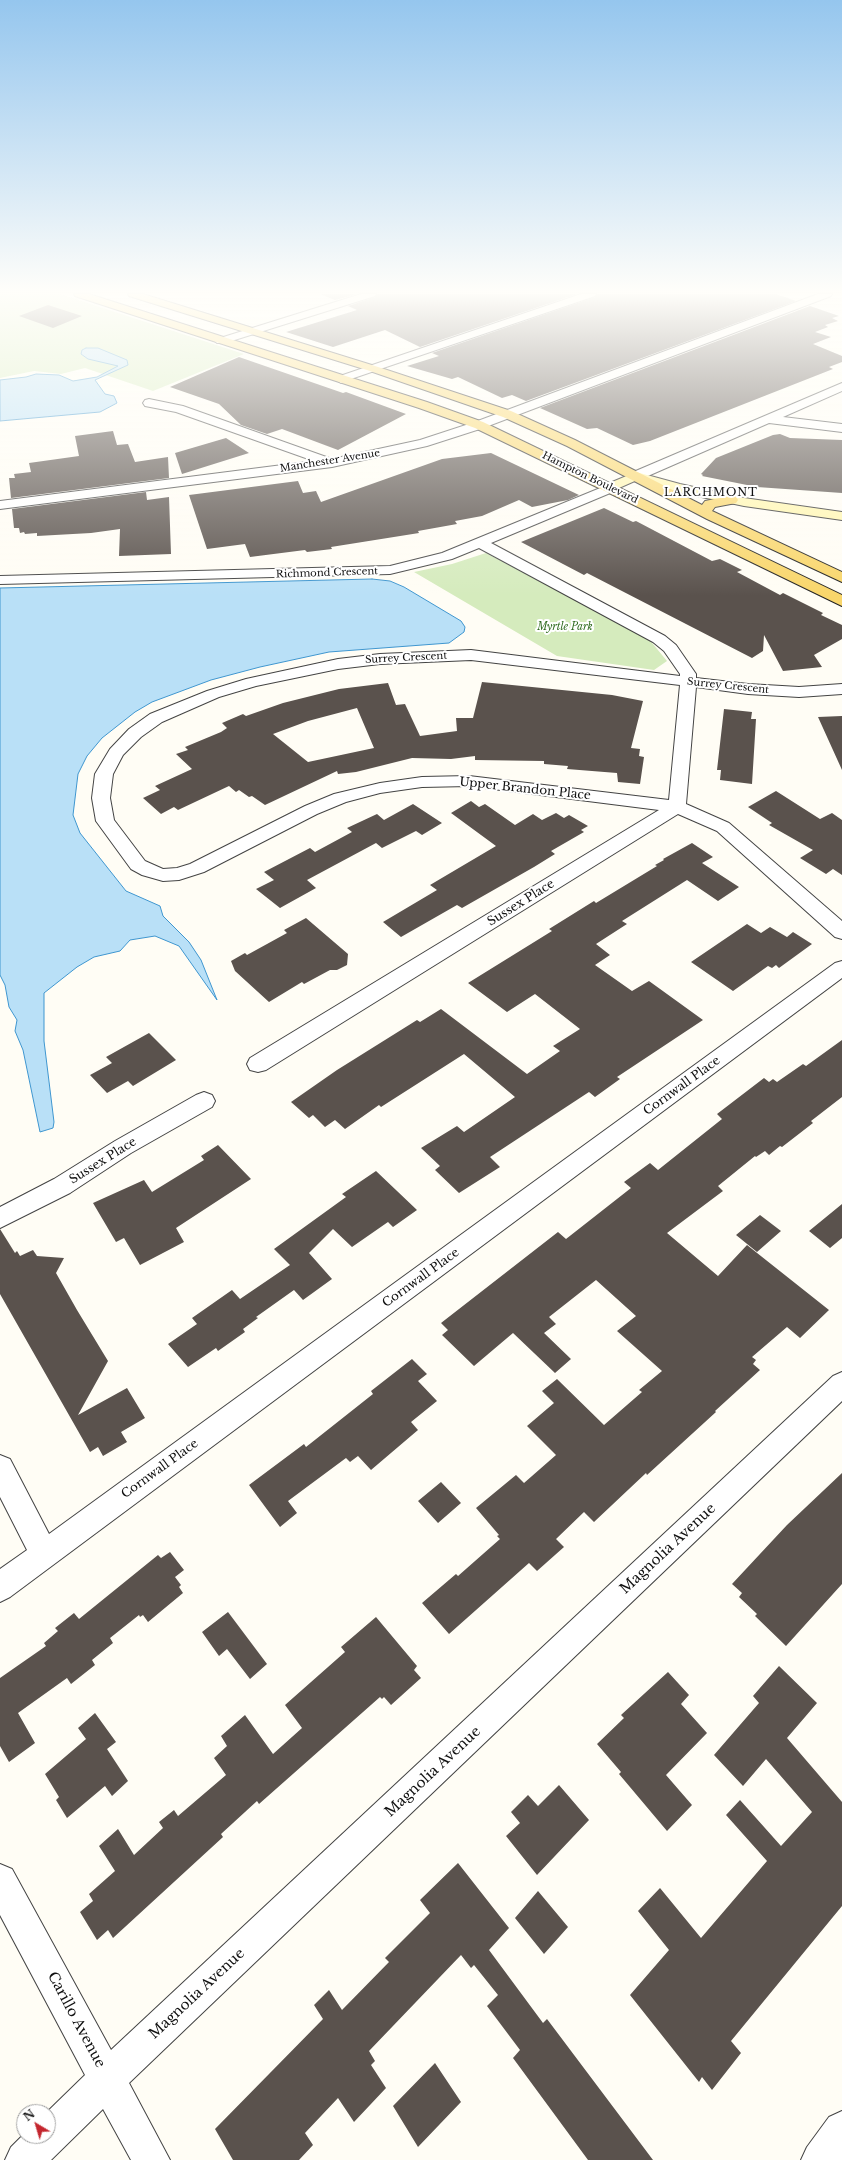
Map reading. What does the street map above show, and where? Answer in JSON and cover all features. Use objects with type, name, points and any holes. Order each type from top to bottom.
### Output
[{"type":"main road","name":"Hampton Boulevard","points":[[388,395],[479,425],[842,601]]},
{"type":"main road","name":"Hampton Boulevard","points":[[450,395],[507,414],[571,443],[704,512],[842,578]]},
{"type":"main road","name":"Richmond Crescent","points":[[610,488],[636,476]]},
{"type":"main road","points":[[636,476],[731,500],[777,508],[842,516]]},
{"type":"main road","points":[[704,512],[710,504],[731,500]]},
{"type":"street","name":"Manchester Avenue","points":[[0,505],[332,463],[423,443],[479,425],[558,395]]},
{"type":"street","points":[[636,476],[824,395]]},
{"type":"street","points":[[149,403],[179,409],[332,463]]},
{"type":"street","points":[[768,419],[842,428]]},
{"type":"street","name":"Richmond Crescent","points":[[0,580],[368,572],[390,570],[447,556],[610,488]]},
{"type":"street","points":[[480,543],[659,640],[670,648],[688,674],[676,807]]},
{"type":"street","name":"Surrey Crescent","points":[[138,864],[105,821],[101,798],[104,774],[116,753],[135,733],[156,718],[213,694],[290,673],[338,664],[380,659],[464,655],[688,682],[799,692],[842,689]]},
{"type":"street","name":"Upper Brandon Place","points":[[138,864],[149,872],[163,875],[179,874],[197,868],[311,810],[340,798],[380,788],[422,782],[469,781],[676,807],[723,827],[842,932]]},
{"type":"street","name":"Sussex Place","points":[[258,1064],[676,807]]},
{"type":"street","name":"Cornwall Place","points":[[0,1587],[842,968]]},
{"type":"street","name":"Sussex Place","points":[[0,1218],[62,1186],[123,1147],[204,1101]]},
{"type":"street","name":"Magnolia Avenue","points":[[24,2160],[107,2079],[842,1384]]},
{"type":"street","points":[[0,1468],[44,1554]]},
{"type":"street","name":"Carillo Avenue","points":[[0,1881],[151,2160]]},
{"type":"street","points":[[820,2160],[842,2130]]},
{"type":"green space","name":"Myrtle Park","points":[[486,553],[648,638],[667,661],[654,670],[557,656],[414,572],[452,564]]},
{"type":"water","points":[[0,395],[109,395],[114,396],[117,403],[100,412],[0,421]]},
{"type":"water","points":[[372,579],[390,581],[404,587],[461,621],[465,627],[464,632],[449,643],[329,652],[260,667],[211,680],[152,702],[135,712],[102,738],[87,756],[78,774],[73,815],[80,833],[126,891],[160,906],[163,916],[189,942],[201,960],[217,1000],[179,946],[155,936],[130,940],[120,951],[94,957],[77,967],[44,993],[44,1041],[54,1122],[53,1128],[40,1132],[23,1050],[15,1031],[17,1020],[9,1007],[5,985],[0,975],[0,588]]},
{"type":"building","points":[[192,395],[354,395],[406,414],[338,450],[282,429],[267,434],[241,425],[219,404]]},
{"type":"building","points":[[495,395],[543,395],[526,401],[512,395],[502,398]]},
{"type":"building","points":[[575,395],[767,395],[650,441],[633,445],[597,428],[587,429],[540,408]]},
{"type":"building","points":[[113,431],[117,445],[128,444],[135,462],[168,457],[169,478],[11,498],[9,478],[15,478],[14,474],[31,472],[29,463],[79,456],[75,436]]},
{"type":"building","points":[[780,434],[790,438],[842,440],[842,493],[757,487],[702,476],[703,475],[701,474],[716,458],[773,435]]},
{"type":"building","points":[[226,438],[249,453],[182,474],[175,453]]},
{"type":"building","points":[[491,453],[579,495],[568,500],[532,507],[519,500],[482,516],[455,521],[457,524],[418,531],[419,533],[331,547],[332,549],[307,552],[305,550],[250,557],[245,544],[207,549],[189,495],[298,481],[303,493],[316,491],[321,502],[442,459]]},
{"type":"building","points":[[146,492],[147,500],[169,497],[171,554],[119,556],[120,529],[91,533],[37,536],[37,533],[20,533],[19,528],[14,528],[12,509]]},
{"type":"building","points":[[604,508],[633,522],[636,521],[712,561],[720,559],[742,570],[737,572],[780,595],[783,593],[823,613],[821,615],[842,625],[842,639],[814,655],[822,667],[783,671],[764,635],[763,651],[752,658],[587,573],[584,575],[521,542]]},
{"type":"building","points":[[482,682],[612,695],[643,701],[631,748],[640,749],[639,756],[644,757],[640,784],[618,782],[617,773],[567,769],[568,766],[544,764],[544,761],[475,760],[475,756],[451,759],[412,758],[356,772],[338,774],[337,771],[265,805],[252,796],[249,797],[239,790],[236,792],[229,786],[178,810],[174,807],[161,814],[143,798],[160,790],[155,786],[192,769],[176,754],[188,750],[185,747],[227,728],[222,723],[243,714],[246,716],[283,703],[339,689],[388,683],[396,705],[405,704],[420,736],[457,731],[456,718],[473,718]],"holes":[[[357,708],[374,748],[308,762],[273,734],[308,721]]]},
{"type":"building","points":[[724,709],[752,712],[751,719],[756,719],[752,784],[720,780],[721,770],[717,770]]},
{"type":"building","points":[[842,716],[842,770],[818,717]]},
{"type":"building","points":[[776,791],[820,819],[832,813],[842,820],[842,875],[833,869],[826,874],[800,858],[813,850],[769,825],[772,823],[748,807]]},
{"type":"building","points":[[471,801],[479,807],[485,804],[515,825],[533,814],[542,820],[556,813],[564,818],[569,815],[588,826],[581,830],[584,832],[551,851],[555,854],[534,867],[462,908],[457,905],[401,937],[383,922],[437,890],[430,885],[496,846],[451,813]]},
{"type":"building","points":[[413,804],[442,823],[422,835],[416,831],[382,848],[376,843],[307,880],[316,888],[280,908],[256,889],[274,880],[264,872],[310,848],[315,852],[352,832],[347,828],[377,814],[384,820]]},
{"type":"building","points":[[692,843],[713,857],[702,863],[739,887],[718,901],[687,880],[622,921],[627,924],[596,944],[610,955],[595,965],[632,991],[649,981],[703,1020],[617,1077],[620,1079],[595,1097],[589,1092],[490,1157],[500,1167],[459,1193],[435,1170],[440,1166],[421,1148],[457,1126],[464,1132],[515,1097],[464,1054],[381,1107],[379,1105],[345,1129],[335,1120],[325,1127],[313,1115],[309,1118],[291,1102],[337,1070],[417,1020],[420,1022],[441,1009],[527,1074],[560,1051],[553,1046],[580,1029],[535,994],[507,1012],[468,983],[552,931],[549,929],[594,901],[596,903],[657,866],[655,865],[664,860],[663,859]]},
{"type":"building","points":[[306,918],[348,954],[347,965],[337,970],[330,970],[304,984],[302,982],[269,1002],[235,971],[231,961],[245,953],[247,955],[287,933],[284,930]]},
{"type":"building","points":[[747,924],[761,933],[770,927],[787,937],[793,932],[812,944],[779,968],[776,965],[772,968],[768,966],[733,991],[691,962]]},
{"type":"building","points":[[149,1033],[176,1060],[133,1086],[128,1081],[107,1093],[90,1075],[112,1063],[106,1057]]},
{"type":"building","points":[[842,1040],[842,1097],[811,1121],[813,1123],[782,1147],[780,1146],[769,1155],[765,1151],[756,1157],[755,1156],[718,1186],[723,1191],[667,1233],[718,1276],[747,1245],[829,1310],[800,1338],[787,1327],[752,1357],[756,1360],[753,1364],[760,1370],[647,1475],[646,1473],[594,1522],[584,1512],[556,1539],[564,1547],[537,1571],[529,1563],[449,1634],[422,1603],[456,1574],[458,1576],[500,1539],[497,1536],[499,1535],[476,1508],[516,1475],[524,1483],[556,1455],[527,1426],[554,1403],[542,1391],[557,1379],[604,1425],[642,1392],[639,1390],[662,1371],[617,1331],[636,1316],[596,1280],[549,1317],[556,1324],[544,1333],[571,1359],[555,1373],[513,1333],[474,1366],[442,1335],[448,1330],[441,1323],[558,1232],[566,1239],[631,1188],[624,1182],[650,1163],[658,1170],[722,1119],[717,1114],[764,1078],[769,1082],[773,1079],[777,1082],[803,1064],[806,1066]]},
{"type":"building","points":[[218,1145],[251,1179],[176,1228],[184,1242],[140,1265],[124,1238],[116,1242],[93,1203],[144,1180],[152,1192],[204,1160],[201,1156]]},
{"type":"building","points":[[376,1171],[417,1210],[393,1227],[388,1222],[352,1247],[333,1229],[309,1253],[332,1279],[303,1300],[294,1290],[256,1317],[258,1318],[243,1329],[245,1332],[218,1351],[216,1348],[188,1367],[168,1344],[197,1324],[192,1318],[232,1290],[240,1299],[290,1265],[274,1249],[346,1197],[342,1194]]},
{"type":"building","points":[[842,1204],[842,1238],[830,1248],[809,1231]]},
{"type":"building","points":[[760,1215],[781,1231],[757,1252],[736,1235]]},
{"type":"building","points":[[0,1229],[15,1253],[17,1251],[20,1256],[33,1250],[37,1256],[64,1258],[56,1273],[108,1361],[78,1415],[127,1388],[145,1418],[121,1432],[127,1442],[103,1456],[98,1447],[90,1452],[0,1294]]},
{"type":"building","points":[[412,1359],[427,1374],[418,1381],[437,1401],[411,1422],[418,1430],[371,1470],[358,1456],[350,1462],[346,1458],[288,1501],[297,1513],[280,1527],[249,1485],[304,1444],[306,1447],[373,1394],[371,1391]]},
{"type":"building","points":[[842,1473],[842,1584],[786,1646],[755,1616],[757,1614],[739,1597],[742,1593],[732,1584],[787,1525]]},
{"type":"building","points":[[441,1482],[461,1503],[438,1523],[418,1501]]},
{"type":"building","points":[[170,1552],[184,1570],[175,1577],[181,1585],[179,1587],[183,1593],[148,1622],[143,1615],[140,1617],[139,1615],[110,1638],[113,1643],[92,1660],[95,1665],[71,1684],[67,1678],[18,1713],[35,1743],[9,1762],[0,1746],[0,1678],[46,1646],[44,1643],[58,1631],[55,1628],[74,1613],[79,1619],[158,1555],[161,1558]]},
{"type":"building","points":[[228,1612],[267,1664],[250,1679],[227,1649],[219,1656],[202,1632]]},
{"type":"building","points":[[376,1617],[417,1666],[414,1670],[421,1678],[391,1705],[384,1697],[382,1699],[380,1697],[259,1804],[257,1801],[221,1834],[223,1837],[113,1938],[108,1930],[97,1940],[80,1912],[93,1901],[89,1894],[115,1871],[99,1846],[118,1829],[134,1855],[163,1828],[159,1822],[174,1810],[178,1816],[226,1775],[214,1758],[227,1746],[221,1736],[245,1715],[273,1754],[302,1728],[285,1705],[345,1652],[341,1647]]},
{"type":"building","points":[[779,1666],[817,1703],[787,1738],[842,1802],[842,1906],[731,2041],[741,2053],[712,2090],[702,2077],[699,2082],[630,1995],[669,1950],[638,1911],[660,1888],[701,1938],[767,1861],[726,1815],[740,1800],[781,1846],[812,1812],[766,1759],[743,1786],[714,1755],[759,1703],[753,1696]]},
{"type":"building","points":[[668,1672],[689,1695],[681,1704],[707,1733],[666,1775],[692,1805],[667,1831],[619,1774],[621,1772],[597,1744],[624,1718],[621,1715]]},
{"type":"building","points":[[95,1713],[116,1742],[107,1749],[128,1781],[112,1796],[105,1786],[67,1818],[56,1800],[59,1797],[45,1774],[86,1739],[78,1728]]},
{"type":"building","points":[[559,1785],[589,1820],[537,1875],[506,1836],[520,1823],[511,1812],[528,1795],[538,1806]]},
{"type":"building","points":[[458,1863],[509,1928],[489,1950],[543,2023],[547,2019],[653,2160],[588,2160],[513,2058],[520,2050],[487,2006],[498,1995],[474,1965],[471,1968],[461,1955],[369,2051],[375,2061],[371,2065],[386,2088],[354,2122],[338,2098],[305,2133],[313,2145],[299,2160],[233,2160],[215,2129],[323,2019],[314,2005],[329,1990],[342,2010],[389,1962],[385,1958],[430,1913],[420,1900]]},
{"type":"building","points":[[538,1891],[568,1927],[544,1954],[515,1918]]},
{"type":"building","points":[[435,2063],[461,2102],[418,2147],[393,2106]]},
{"type":"district","name":"LARCHMONT","points":[[711,493]]}]
